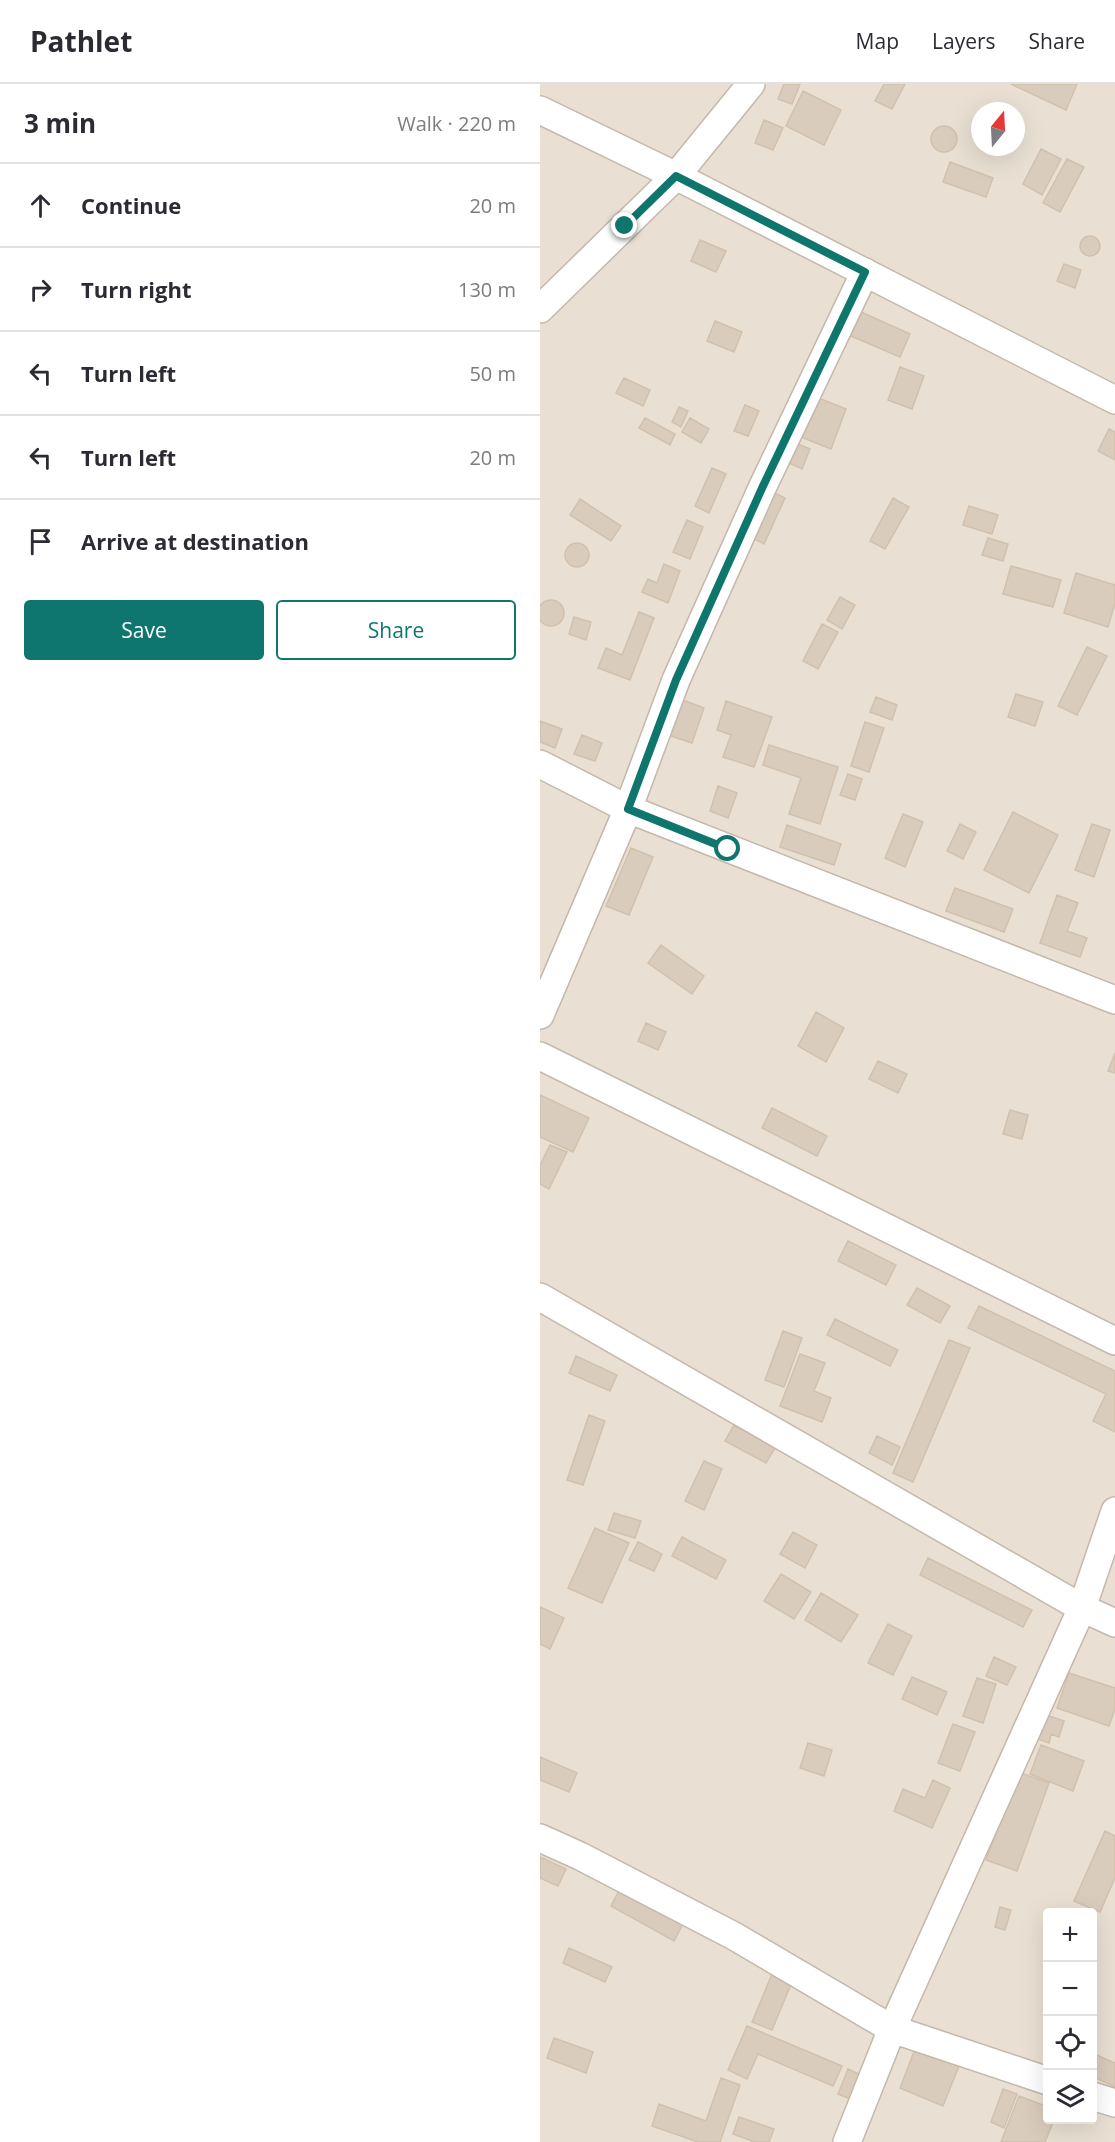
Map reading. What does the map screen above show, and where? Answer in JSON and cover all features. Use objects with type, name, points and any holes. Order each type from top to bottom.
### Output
[{"type":"street","points":[[540,309],[676,176],[751,84]]},
{"type":"street","points":[[540,110],[676,176],[1115,400]]},
{"type":"street","points":[[540,1015],[628,809],[676,680],[763,486],[865,272]]},
{"type":"street","points":[[540,764],[628,809],[1115,1000]]},
{"type":"street","points":[[540,1056],[1115,1341]]},
{"type":"street","points":[[540,1297],[1082,1608],[1115,1623]]},
{"type":"street","points":[[848,2142],[892,2029],[1082,1608],[1115,1511]]},
{"type":"street","points":[[540,1838],[580,1856],[734,1936],[892,2029],[1043,2080]]},
{"type":"street","points":[[1097,2098],[1115,2103]]},
{"type":"shaded area","points":[[540,84],[1115,84],[1115,2142],[540,2142]]},
{"type":"building","points":[[784,84],[800,84],[792,104],[778,99]]},
{"type":"building","points":[[884,84],[905,84],[892,109],[875,101]]},
{"type":"building","points":[[1011,84],[1077,84],[1066,110]]},
{"type":"building","points":[[803,91],[841,110],[824,145],[786,126]]},
{"type":"building","points":[[764,120],[783,128],[773,150],[755,143]]},
{"type":"building","points":[[944,126],[953,130],[957,139],[953,148],[944,152],[935,148],[931,139],[935,130]]},
{"type":"building","points":[[1041,149],[1061,159],[1042,195],[1023,184]]},
{"type":"building","points":[[1067,159],[1084,167],[1060,212],[1043,203]]},
{"type":"building","points":[[950,162],[993,178],[986,197],[943,182]]},
{"type":"building","points":[[1090,236],[1097,239],[1100,246],[1097,253],[1090,256],[1083,253],[1080,246],[1083,239]]},
{"type":"building","points":[[700,240],[726,251],[716,272],[691,261]]},
{"type":"building","points":[[1064,264],[1081,270],[1075,288],[1057,281]]},
{"type":"building","points":[[861,312],[910,334],[900,357],[851,336]]},
{"type":"building","points":[[715,321],[742,332],[734,352],[707,341]]},
{"type":"building","points":[[900,367],[924,376],[912,409],[888,400]]},
{"type":"building","points":[[624,378],[650,390],[643,406],[616,393]]},
{"type":"building","points":[[811,395],[846,409],[831,449],[796,435]]},
{"type":"building","points":[[745,405],[759,411],[748,436],[734,431]]},
{"type":"building","points":[[679,407],[688,411],[681,427],[672,422]]},
{"type":"building","points":[[645,418],[675,434],[670,445],[639,428]]},
{"type":"building","points":[[690,418],[709,429],[701,443],[682,432]]},
{"type":"building","points":[[1109,429],[1115,432],[1115,460],[1098,451]]},
{"type":"building","points":[[792,442],[810,449],[802,469],[785,461]]},
{"type":"building","points":[[712,468],[726,474],[709,513],[695,506]]},
{"type":"building","points":[[767,489],[785,498],[764,544],[746,535]]},
{"type":"building","points":[[893,498],[909,507],[885,549],[870,541]]},
{"type":"building","points":[[580,499],[621,526],[611,541],[570,515]]},
{"type":"building","points":[[969,506],[998,515],[992,534],[963,525]]},
{"type":"building","points":[[687,520],[703,527],[690,559],[673,552]]},
{"type":"building","points":[[988,538],[1008,544],[1003,561],[982,555]]},
{"type":"building","points":[[577,543],[582,544],[588,550],[588,560],[582,566],[577,567],[572,566],[566,560],[565,555],[566,550],[572,544]]},
{"type":"building","points":[[664,564],[680,571],[668,603],[642,592],[648,579],[657,583]]},
{"type":"building","points":[[1011,566],[1061,580],[1053,607],[1003,594]]},
{"type":"building","points":[[1076,573],[1115,585],[1115,603],[1108,627],[1064,613]]},
{"type":"building","points":[[840,597],[855,605],[842,629],[827,620]]},
{"type":"building","points":[[551,600],[560,604],[564,613],[560,622],[551,626],[542,622],[538,613],[542,604]]},
{"type":"building","points":[[639,612],[654,618],[630,680],[598,668],[606,648],[622,655]]},
{"type":"building","points":[[574,617],[591,622],[586,640],[569,634]]},
{"type":"building","points":[[822,624],[838,632],[818,669],[803,661]]},
{"type":"building","points":[[1087,647],[1107,656],[1077,715],[1058,706]]},
{"type":"building","points":[[1016,694],[1043,702],[1035,726],[1008,717]]},
{"type":"building","points":[[675,697],[704,708],[692,743],[662,733]]},
{"type":"building","points":[[876,697],[897,705],[892,720],[870,712]]},
{"type":"building","points":[[726,701],[772,717],[754,767],[723,757],[731,735],[717,730]]},
{"type":"building","points":[[540,721],[562,729],[555,748],[540,742]]},
{"type":"building","points":[[865,722],[884,728],[869,772],[851,766]]},
{"type":"building","points":[[582,735],[602,743],[595,761],[574,754]]},
{"type":"building","points":[[769,745],[838,767],[820,824],[789,814],[801,778],[763,765]]},
{"type":"building","points":[[848,774],[862,779],[855,800],[840,795]]},
{"type":"building","points":[[718,786],[737,793],[728,818],[710,811]]},
{"type":"building","points":[[1013,812],[1058,835],[1029,893],[984,870]]},
{"type":"building","points":[[903,814],[923,822],[905,867],[885,858]]},
{"type":"building","points":[[960,824],[976,832],[963,859],[947,851]]},
{"type":"building","points":[[1092,824],[1110,830],[1094,877],[1075,870]]},
{"type":"building","points":[[787,825],[841,844],[834,865],[780,847]]},
{"type":"building","points":[[631,848],[653,857],[629,915],[606,906]]},
{"type":"building","points":[[955,888],[1013,909],[1004,932],[946,911]]},
{"type":"building","points":[[1057,895],[1078,903],[1067,931],[1087,938],[1080,957],[1040,943]]},
{"type":"building","points":[[661,945],[704,976],[692,994],[648,963]]},
{"type":"building","points":[[816,1012],[844,1028],[826,1062],[798,1046]]},
{"type":"building","points":[[646,1023],[666,1032],[658,1050],[638,1041]]},
{"type":"building","points":[[1115,1053],[1115,1073],[1108,1071]]},
{"type":"building","points":[[878,1061],[907,1074],[898,1093],[869,1079]]},
{"type":"building","points":[[540,1095],[589,1118],[573,1152],[540,1137]]},
{"type":"building","points":[[772,1108],[827,1136],[817,1156],[762,1128]]},
{"type":"building","points":[[1010,1110],[1028,1115],[1022,1139],[1003,1134]]},
{"type":"building","points":[[550,1145],[567,1152],[549,1189],[540,1184],[540,1165]]},
{"type":"building","points":[[848,1241],[896,1265],[886,1285],[838,1261]]},
{"type":"building","points":[[917,1288],[950,1306],[940,1323],[907,1305]]},
{"type":"building","points":[[979,1306],[1115,1371],[1115,1432],[1093,1421],[1106,1394],[968,1328]]},
{"type":"building","points":[[835,1319],[898,1350],[890,1366],[827,1335]]},
{"type":"building","points":[[783,1331],[802,1338],[784,1387],[765,1380]]},
{"type":"building","points":[[949,1340],[970,1348],[913,1482],[893,1473]]},
{"type":"building","points":[[800,1354],[825,1363],[814,1391],[831,1398],[822,1422],[780,1406]]},
{"type":"building","points":[[576,1356],[617,1375],[610,1391],[569,1373]]},
{"type":"building","points":[[589,1415],[605,1421],[583,1485],[567,1480]]},
{"type":"building","points":[[734,1425],[775,1448],[766,1463],[725,1441]]},
{"type":"building","points":[[877,1436],[900,1447],[892,1465],[869,1453]]},
{"type":"building","points":[[704,1461],[722,1469],[704,1510],[685,1501]]},
{"type":"building","points":[[614,1513],[641,1521],[635,1538],[608,1530]]},
{"type":"building","points":[[595,1528],[629,1543],[602,1603],[568,1588]]},
{"type":"building","points":[[793,1532],[817,1545],[805,1568],[780,1554]]},
{"type":"building","points":[[682,1537],[726,1560],[716,1579],[672,1556]]},
{"type":"building","points":[[638,1542],[662,1554],[654,1571],[629,1560]]},
{"type":"building","points":[[928,1558],[1032,1610],[1023,1627],[920,1575]]},
{"type":"building","points":[[781,1574],[811,1592],[794,1619],[764,1601]]},
{"type":"building","points":[[821,1593],[858,1615],[841,1642],[805,1620]]},
{"type":"building","points":[[540,1607],[564,1618],[550,1649],[540,1644]]},
{"type":"building","points":[[888,1624],[912,1636],[893,1675],[868,1663]]},
{"type":"building","points":[[994,1657],[1016,1667],[1007,1685],[986,1676]]},
{"type":"building","points":[[1069,1673],[1115,1688],[1115,1709],[1109,1726],[1057,1708]]},
{"type":"building","points":[[912,1677],[947,1692],[937,1715],[902,1699]]},
{"type":"building","points":[[977,1678],[996,1684],[983,1723],[963,1716]]},
{"type":"building","points":[[1046,1715],[1064,1721],[1059,1737],[1051,1734],[1049,1743],[1038,1739]]},
{"type":"building","points":[[953,1724],[975,1732],[960,1771],[938,1763]]},
{"type":"building","points":[[808,1743],[832,1750],[824,1776],[800,1768]]},
{"type":"building","points":[[1041,1745],[1084,1761],[1073,1791],[1030,1774]]},
{"type":"building","points":[[540,1757],[577,1773],[569,1792],[540,1780]]},
{"type":"building","points":[[1018,1772],[1049,1783],[1017,1871],[986,1860]]},
{"type":"building","points":[[933,1780],[950,1788],[932,1828],[894,1811],[903,1789],[925,1798]]},
{"type":"building","points":[[1105,1831],[1115,1836],[1115,1878],[1100,1912],[1097,1908],[1091,1908],[1074,1901]]},
{"type":"building","points":[[540,1857],[566,1869],[558,1886],[540,1878]]},
{"type":"building","points":[[622,1885],[685,1920],[674,1941],[611,1906]]},
{"type":"building","points":[[1000,1907],[1011,1910],[1005,1930],[995,1927]]},
{"type":"building","points":[[569,1948],[612,1967],[605,1982],[563,1963]]},
{"type":"building","points":[[772,1974],[792,1982],[772,2030],[752,2022]]},
{"type":"building","points":[[747,2026],[842,2066],[833,2086],[758,2054],[747,2079],[728,2070]]},
{"type":"building","points":[[554,2038],[593,2052],[586,2073],[547,2058]]},
{"type":"building","points":[[915,2049],[959,2066],[943,2106],[900,2088]]},
{"type":"building","points":[[1097,2055],[1115,2063],[1115,2087],[1097,2078]]},
{"type":"building","points":[[848,2069],[865,2077],[855,2101],[838,2094]]},
{"type":"building","points":[[721,2078],[740,2085],[720,2142],[698,2142],[652,2126],[659,2104],[706,2121]]},
{"type":"building","points":[[1003,2089],[1017,2094],[1004,2128],[991,2122]]},
{"type":"building","points":[[1019,2096],[1043,2105],[1043,2124],[1052,2124],[1045,2142],[1001,2142]]},
{"type":"building","points":[[739,2117],[774,2129],[769,2142],[755,2142],[733,2134]]},
{"type":"route","points":[[625,226],[676,176],[865,272],[763,486],[676,680],[628,809],[728,849]]}]
